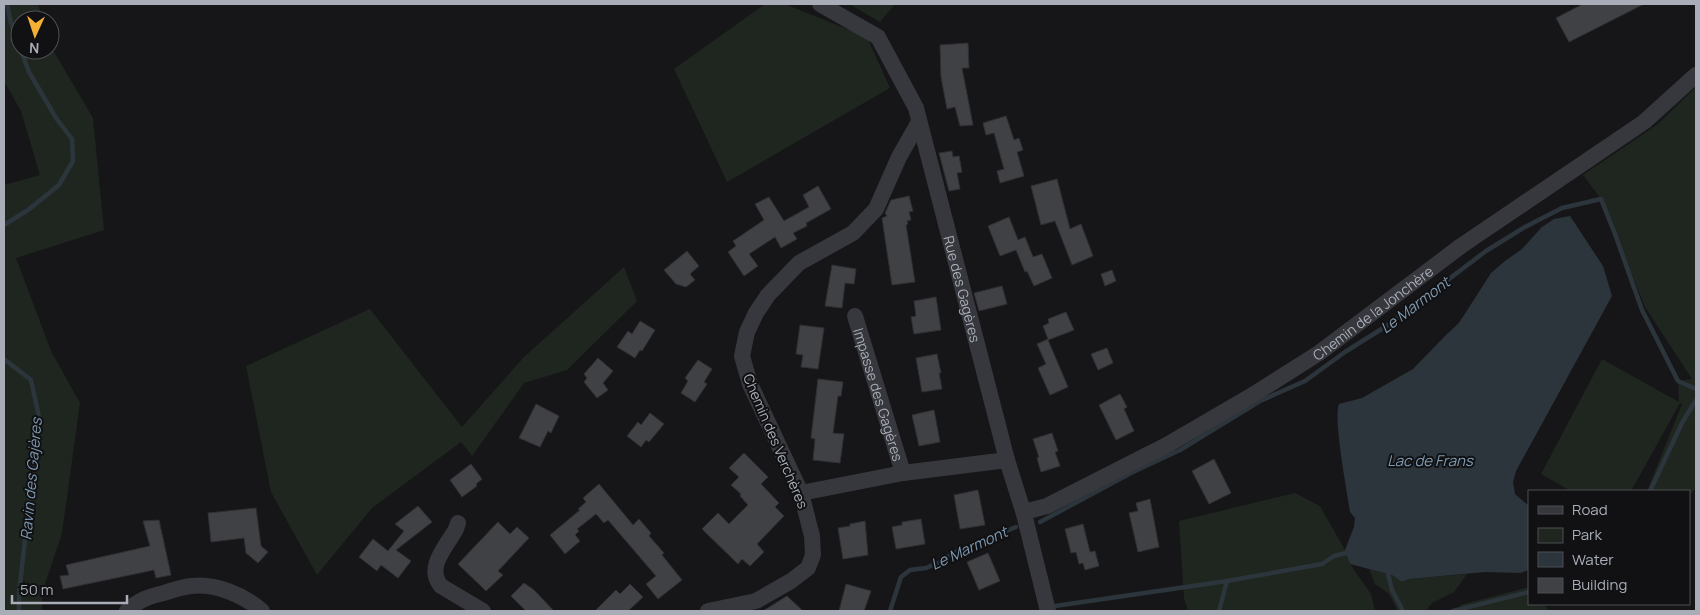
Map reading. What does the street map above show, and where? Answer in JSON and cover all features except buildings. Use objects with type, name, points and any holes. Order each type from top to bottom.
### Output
[{"type":"street","name":"Rue des Gagères","points":[[820,4],[878,37],[916,108],[1048,611]]},
{"type":"street","name":"Chemin de la Jonchère","points":[[1024,514],[1047,506],[1167,444],[1251,396],[1319,353],[1461,246],[1644,122],[1696,75]]},
{"type":"street","name":"Chemin des Verchères","points":[[708,611],[756,601],[791,581],[808,568],[813,555],[812,536],[801,493],[750,384],[742,356],[747,332],[756,313],[768,295],[799,263],[853,233],[876,209],[898,156],[919,122]]},
{"type":"street","name":"Impasse des Gagères","points":[[855,316],[903,473]]},
{"type":"street","name":"Impasse des Gagères","points":[[801,493],[903,473],[1007,460]]},
{"type":"street","points":[[458,523],[435,564],[436,580],[441,586],[483,611]]},
{"type":"street","points":[[127,611],[134,604],[148,597],[192,586],[210,587],[232,592],[262,611]]},
{"type":"green space","points":[[4,4],[38,4],[40,10],[10,10],[10,60],[59,60],[93,118],[104,230],[16,258],[51,351],[80,403],[62,533],[42,593],[42,611],[4,611],[4,185],[40,175],[21,111],[4,81]]},
{"type":"green space","points":[[765,4],[787,5],[867,37],[890,88],[727,182],[674,69]]},
{"type":"green space","points":[[849,4],[895,4],[880,22]]},
{"type":"green space","points":[[1696,87],[1696,489],[1690,494],[1690,490],[1647,490],[1682,404],[1680,403],[1632,490],[1569,490],[1541,474],[1602,359],[1679,402],[1678,381],[1692,379],[1645,307],[1601,199],[1583,175],[1658,124]]},
{"type":"green space","points":[[624,267],[637,301],[567,370],[524,383],[472,456],[461,442],[372,508],[317,575],[271,492],[246,366],[370,309],[462,427],[524,357]]},
{"type":"green space","points":[[1295,493],[1320,506],[1345,550],[1350,564],[1371,594],[1375,611],[1188,611],[1184,598],[1179,521]]},
{"type":"green space","points":[[1369,569],[1392,575],[1402,582],[1409,579],[1467,574],[1454,592],[1432,603],[1426,611],[1398,611],[1389,594],[1375,584]]},
{"type":"green space","points":[[1528,587],[1528,605],[1545,605],[1549,611],[1460,611],[1460,605]]},
{"type":"water","name":"Lac de Frans","points":[[1570,216],[1603,266],[1612,296],[1516,471],[1513,482],[1515,494],[1528,505],[1528,570],[1520,573],[1485,572],[1409,579],[1402,582],[1392,575],[1350,564],[1345,550],[1354,527],[1355,518],[1350,512],[1341,456],[1338,424],[1339,404],[1362,398],[1413,369],[1459,323],[1491,273],[1522,249],[1542,227],[1554,219]]},
{"type":"waterway","name":"Ravin des Gajères","points":[[7,4],[10,18]]},
{"type":"waterway","name":"Ravin des Gajères","points":[[4,225],[28,210],[59,185],[73,161],[72,139],[56,118],[29,72],[25,60]]},
{"type":"waterway","name":"Le Marmont","points":[[1040,522],[1131,473],[1180,450],[1260,401],[1305,381],[1345,352],[1388,325],[1486,251],[1525,227],[1562,208],[1601,199],[1642,310],[1678,381],[1696,389]]},
{"type":"waterway","name":"Ravin des Gajères","points":[[4,359],[31,380],[39,417],[19,593],[19,611]]},
{"type":"waterway","points":[[1650,490],[1682,423],[1696,400]]},
{"type":"waterway","name":"Le Marmont","points":[[890,611],[901,577],[910,570],[926,568],[940,562],[953,553],[1016,527]]},
{"type":"waterway","points":[[1055,606],[1227,581],[1322,564],[1334,556],[1346,553]]},
{"type":"waterway","points":[[1388,574],[1392,590],[1403,611]]},
{"type":"waterway","points":[[1219,611],[1227,581]]},
{"type":"waterway","points":[[1453,611],[1528,592]]}]
